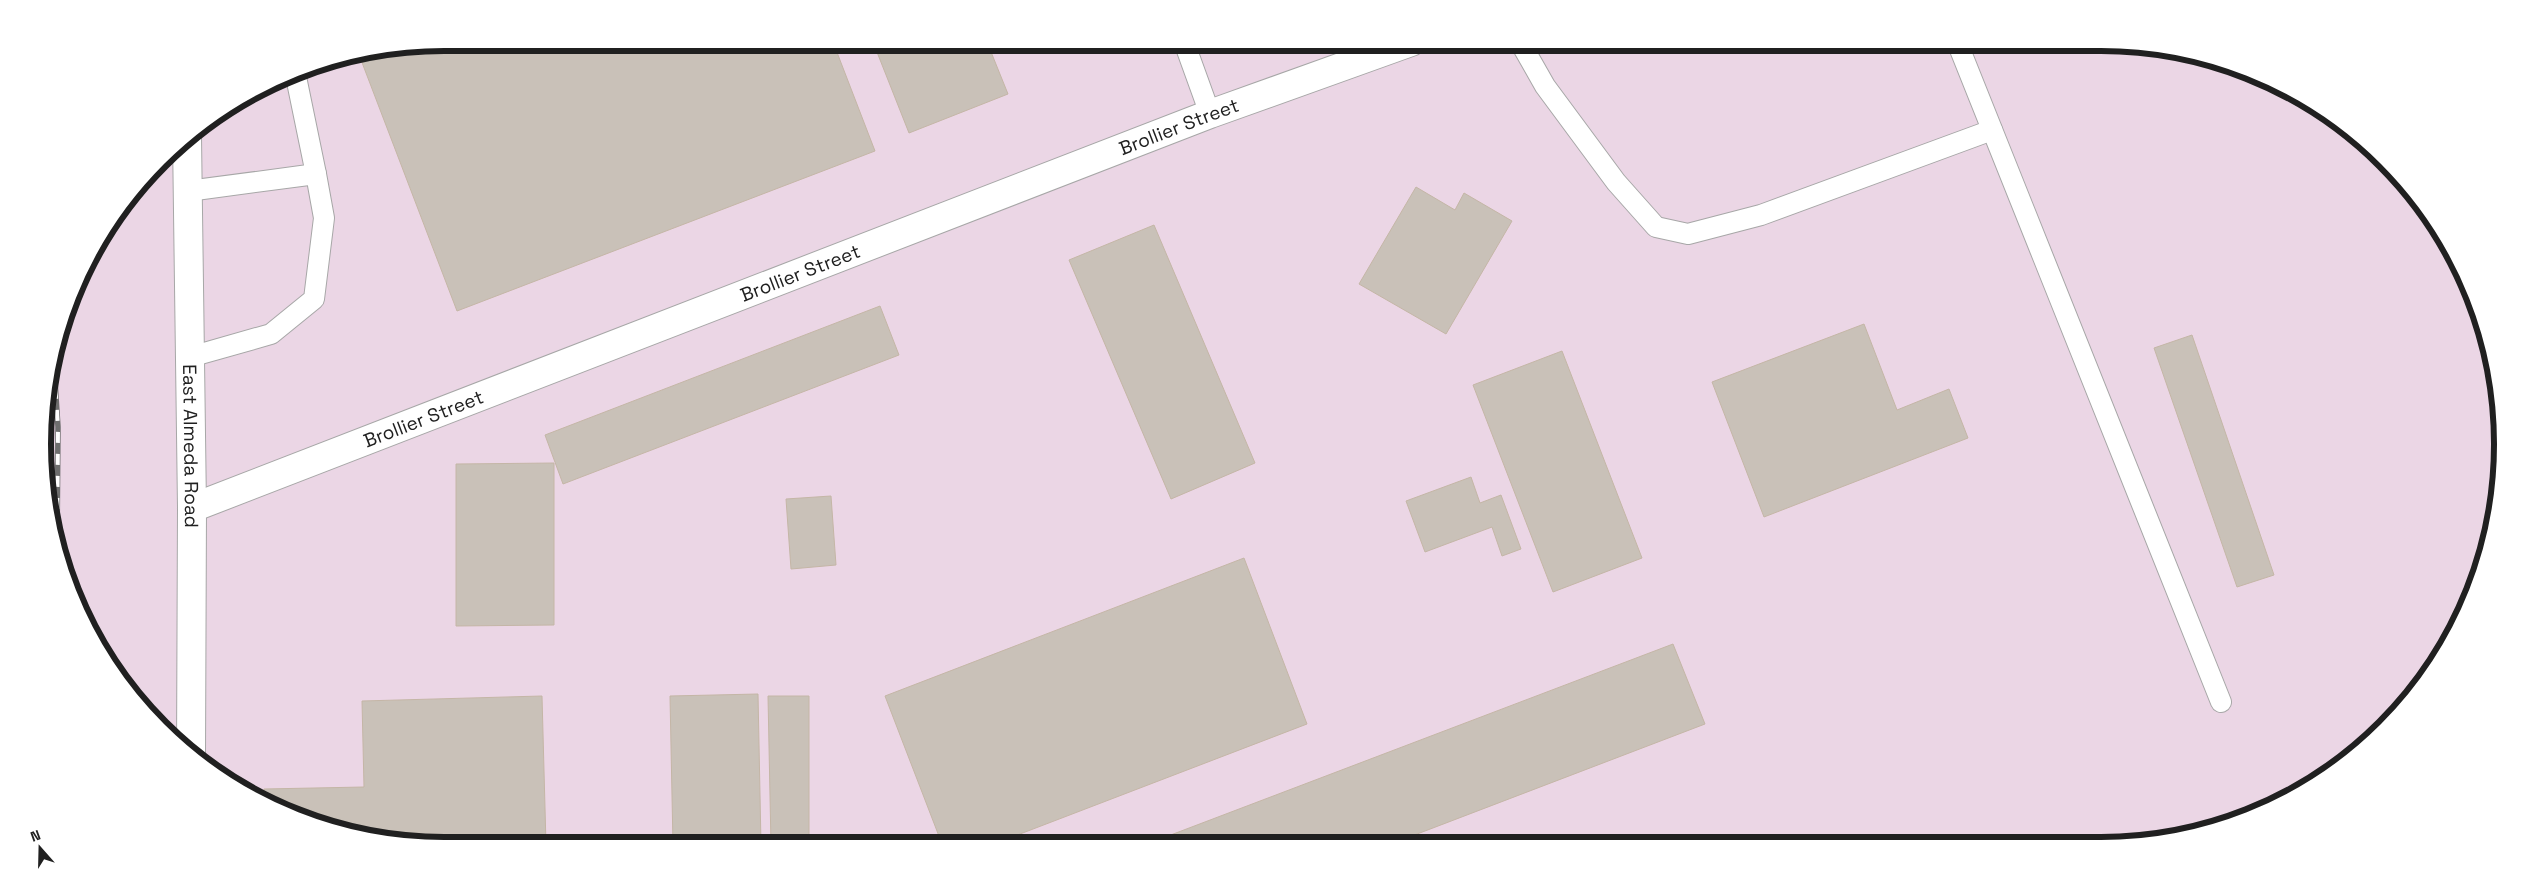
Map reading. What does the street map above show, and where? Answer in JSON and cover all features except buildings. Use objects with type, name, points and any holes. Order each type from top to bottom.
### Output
[{"type":"street","name":"Brollier Street","points":[[192,508],[1210,114],[1386,51]]},
{"type":"street","name":"East Almeda Road","points":[[187,147],[192,508],[191,744]]},
{"type":"lane","points":[[1187,51],[1210,114]]},
{"type":"lane","points":[[1525,51],[1545,86],[1616,182],[1656,227],[1688,234],[1761,215],[1992,130]]},
{"type":"lane","points":[[1960,51],[2221,702]]},
{"type":"lane","points":[[190,357],[271,334],[314,299],[324,218],[297,80]]},
{"type":"lane","points":[[188,191],[316,174]]},
{"type":"shaded area","points":[[2101,51],[2127,52],[2178,59],[2227,72],[2251,81],[2275,92],[2319,117],[2340,132],[2379,166],[2413,205],[2428,226],[2453,270],[2464,294],[2473,318],[2486,367],[2493,418],[2494,444],[2493,470],[2486,521],[2473,570],[2453,618],[2428,662],[2413,683],[2379,722],[2340,756],[2319,771],[2275,796],[2227,816],[2178,829],[2152,833],[2101,837],[444,837],[418,836],[367,829],[318,816],[294,807],[270,796],[226,771],[205,756],[166,722],[132,683],[117,662],[92,618],[72,570],[59,521],[55,495],[52,470],[52,418],[59,367],[72,318],[81,294],[92,270],[117,226],[132,205],[166,166],[205,132],[226,117],[270,92],[294,81],[318,72],[367,59],[418,52]]},
{"type":"railway","points":[[56,389],[58,427],[57,510]]}]
